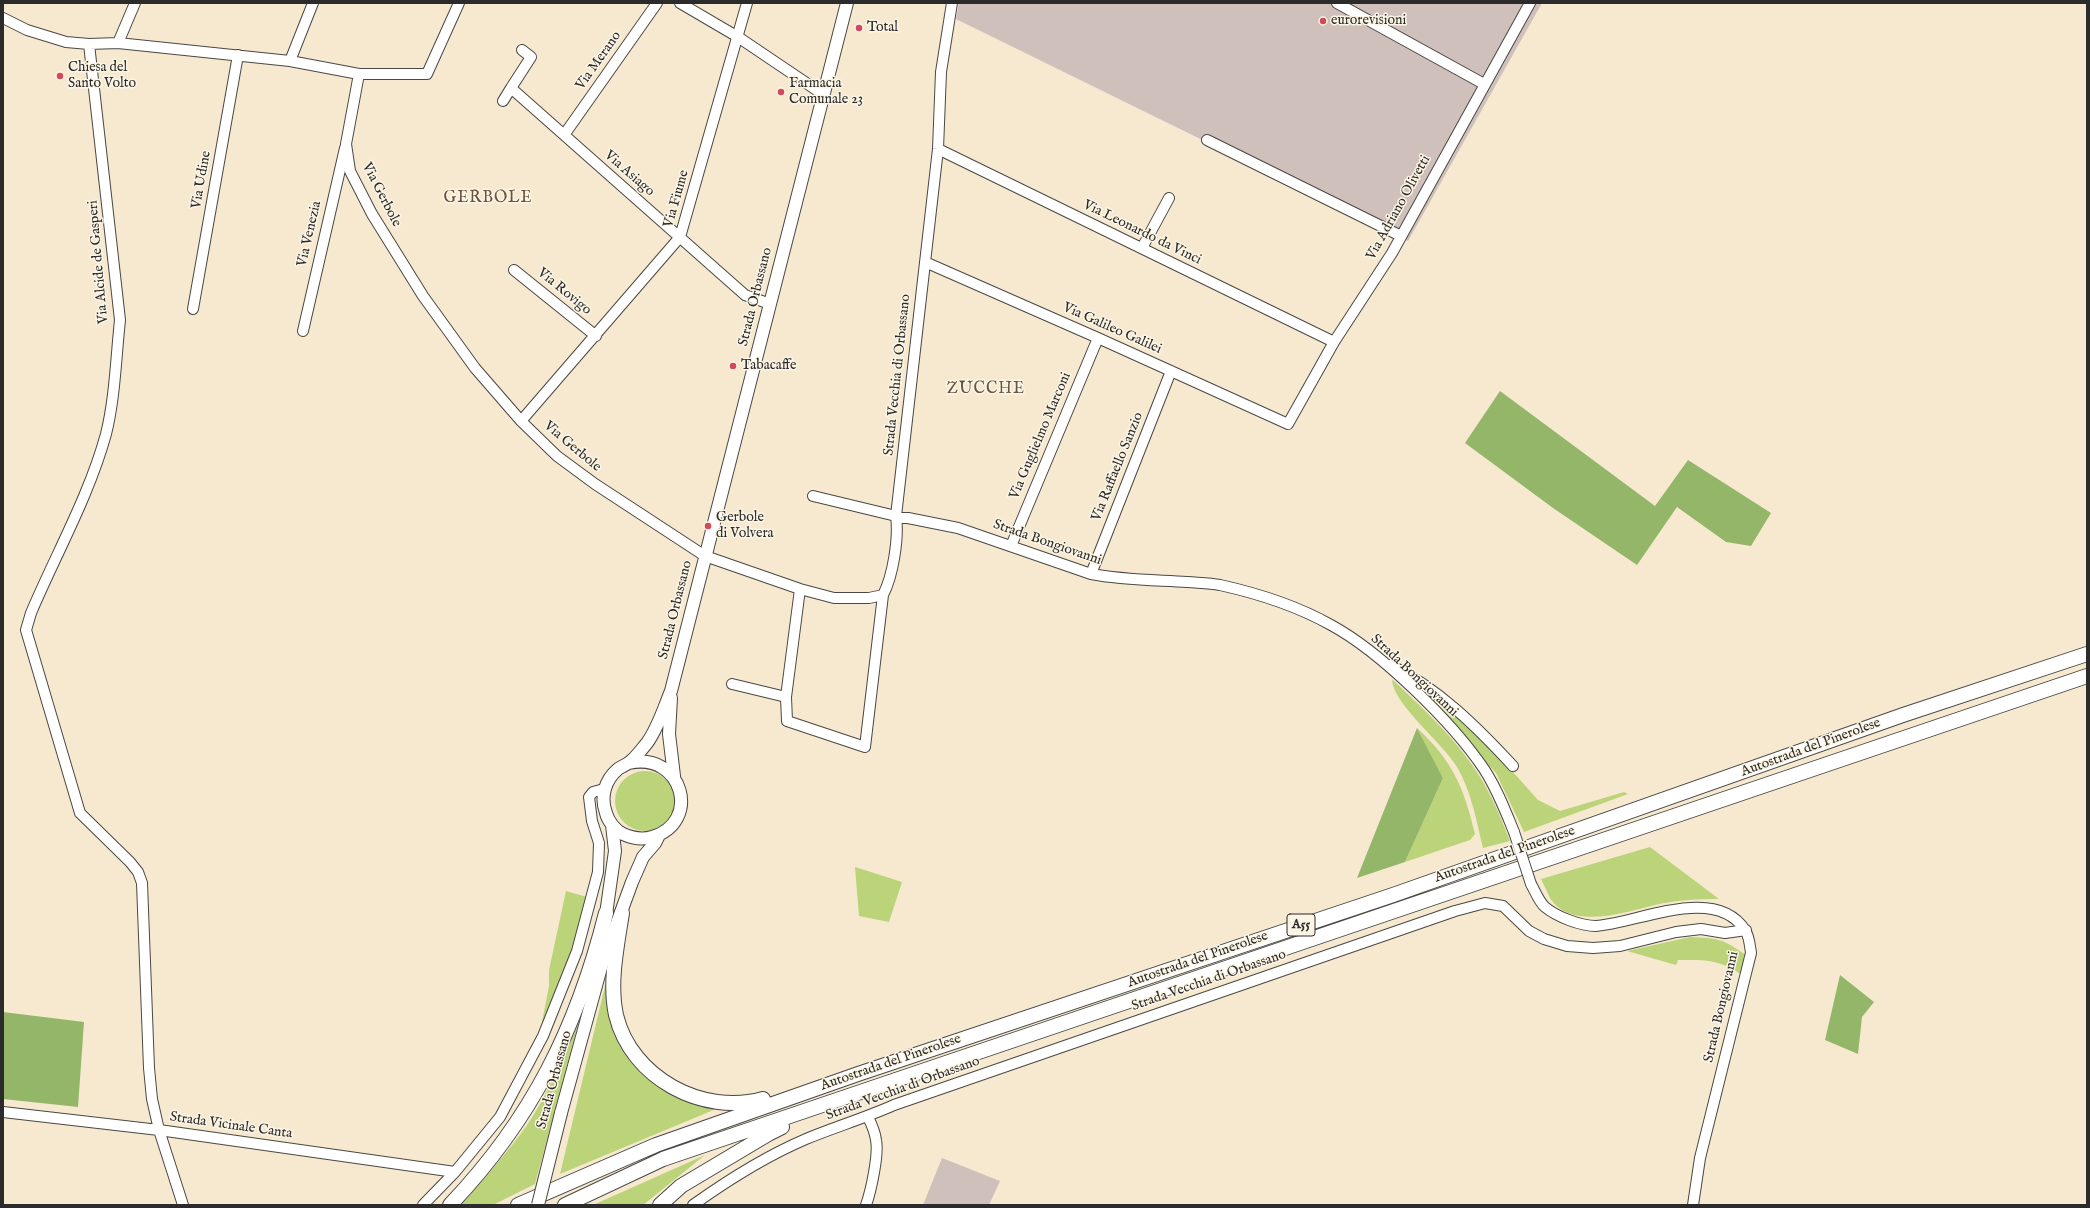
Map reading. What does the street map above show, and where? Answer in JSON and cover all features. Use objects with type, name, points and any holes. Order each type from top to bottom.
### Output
[{"type":"highway","name":"Autostrada del Pinerolese","points":[[518,1205],[656,1145],[858,1074],[1392,895],[1903,715],[2087,654]]},
{"type":"highway","name":"Autostrada del Pinerolese","points":[[565,1205],[663,1159],[875,1088],[1666,817],[2087,676]]},
{"type":"highway","points":[[450,1205],[492,1159],[509,1136],[538,1089],[566,1034],[577,1007],[595,956],[606,913]]},
{"type":"highway","points":[[622,913],[614,969],[613,993],[616,1016],[631,1049],[644,1065],[659,1079],[691,1096],[710,1101],[747,1104],[858,1074]]},
{"type":"highway","points":[[660,1205],[681,1186],[770,1132],[875,1088]]},
{"type":"main road","name":"Strada Orbassano","points":[[602,964],[606,913],[614,851],[612,825],[604,808],[604,789],[618,768],[630,762],[651,736],[671,691],[847,3]]},
{"type":"main road","name":"Strada Orbassano","points":[[538,1205],[561,1113],[602,964],[622,913],[632,882],[643,857],[655,843],[659,835],[672,824],[680,809],[681,798],[679,787],[674,776],[669,734],[671,691]]},
{"type":"main road","points":[[630,762],[639,760],[654,762],[667,769],[674,776]]},
{"type":"main road","points":[[612,825],[622,833],[634,838],[646,838],[659,835]]},
{"type":"street","points":[[118,43],[135,3]]},
{"type":"street","points":[[290,60],[313,3]]},
{"type":"street","points":[[3,18],[27,30],[55,40],[90,44],[118,43],[290,60],[359,74],[426,74],[459,3]]},
{"type":"street","name":"Via Merano","points":[[564,135],[657,3]]},
{"type":"street","points":[[680,3],[738,38],[824,95]]},
{"type":"street","name":"Via Fiume","points":[[521,421],[680,237],[747,3]]},
{"type":"street","name":"Strada Vecchia di Orbassano","points":[[786,697],[787,721],[865,748],[883,595],[889,583],[894,555],[896,517],[938,149],[941,72],[952,3]]},
{"type":"street","points":[[1337,3],[1484,84]]},
{"type":"street","name":"Via Adriano Olivetti","points":[[1288,424],[1334,342],[1401,236],[1530,3]]},
{"type":"street","name":"Via Alcide de Gasperi","points":[[90,44],[120,320],[115,366],[109,418],[97,460],[26,630],[80,813],[130,862],[138,872],[142,883],[149,1068],[159,1130]]},
{"type":"street","points":[[503,101],[531,57],[522,50]]},
{"type":"street","name":"Via Udine","points":[[193,309],[238,55]]},
{"type":"street","name":"Via Gerbole","points":[[359,74],[346,144],[350,171],[372,214],[423,296],[475,368],[521,421],[557,456],[595,484],[705,556],[800,589],[834,598],[869,598],[883,595]]},
{"type":"street","name":"Via Asiago","points":[[511,88],[745,295],[770,304]]},
{"type":"street","points":[[1206,140],[1401,236]]},
{"type":"street","name":"Via Venezia","points":[[303,331],[346,144]]},
{"type":"street","name":"Via Leonardo da Vinci","points":[[938,149],[1334,342]]},
{"type":"street","points":[[1142,248],[1169,198]]},
{"type":"street","name":"Via Galileo Galilei","points":[[924,262],[1098,338],[1288,424]]},
{"type":"street","name":"Via Rovigo","points":[[514,270],[596,336]]},
{"type":"street","name":"Via Guglielmo Marconi","points":[[1011,546],[1098,338]]},
{"type":"street","name":"Via Raffaello Sanzio","points":[[1090,574],[1171,371]]},
{"type":"street","name":"Strada Bongiovanni","points":[[814,496],[896,517],[958,528],[1090,574],[1111,578],[1219,585],[1252,594],[1307,613],[1354,638],[1380,660],[1426,702],[1484,769],[1502,802],[1514,832],[1531,884],[1545,907],[1566,920],[1595,926],[1671,910],[1700,908],[1715,909],[1731,915],[1746,930],[1751,953],[1700,1158],[1693,1205]]},
{"type":"street","points":[[732,684],[786,697],[800,589]]},
{"type":"street","points":[[1380,660],[1416,679],[1469,720],[1512,766]]},
{"type":"street","points":[[423,1205],[455,1172],[500,1116],[543,1036],[577,951],[598,872],[599,843],[590,814],[588,797],[592,792],[604,789]]},
{"type":"street","name":"Strada Vecchia di Orbassano","points":[[693,1205],[716,1189],[774,1154],[806,1139],[982,1075],[1455,911],[1485,903],[1503,906],[1529,931],[1544,939],[1567,946],[1593,948],[1620,946],[1676,932],[1701,929],[1725,933],[1746,930]]},
{"type":"street","name":"Strada Vicinale Canta","points":[[3,1112],[159,1130],[455,1172]]},
{"type":"street","points":[[866,1205],[870,1195],[877,1142],[874,1129],[868,1117]]},
{"type":"street","points":[[159,1130],[183,1205]]},
{"type":"shaded area","points":[[959,3],[1542,3],[1408,241],[956,19]]},
{"type":"shaded area","points":[[942,1158],[1000,1181],[989,1205],[923,1205]]},
{"type":"green space","points":[[1500,391],[1655,506],[1688,460],[1771,513],[1751,546],[1726,542],[1677,507],[1637,565],[1553,508],[1465,443]]},
{"type":"green space","points":[[1393,680],[1444,730],[1470,762],[1488,790],[1510,841],[1483,848],[1470,797],[1457,767],[1450,757],[1410,713],[1395,691]]},
{"type":"green space","points":[[1422,688],[1481,736],[1538,800],[1560,811],[1624,792],[1628,794],[1524,832],[1496,773],[1421,691]]},
{"type":"green space","points":[[1417,728],[1440,752],[1455,776],[1466,803],[1475,834],[1470,840],[1405,862],[1443,778]]},
{"type":"green space","points":[[1417,728],[1443,778],[1405,862],[1357,878]]},
{"type":"green space","points":[[639,771],[651,771],[667,779],[673,789],[675,801],[673,813],[667,823],[651,831],[639,831],[623,823],[615,807],[615,795],[623,779]]},
{"type":"green space","points":[[1650,847],[1719,899],[1659,904],[1617,914],[1586,917],[1572,914],[1560,908],[1550,898],[1541,879]]},
{"type":"green space","points":[[855,867],[902,882],[889,922],[859,916]]},
{"type":"green space","points":[[566,891],[587,897],[562,980],[541,1027],[549,986],[549,970]]},
{"type":"green space","points":[[1690,937],[1720,940],[1746,955],[1742,975],[1719,963],[1696,960],[1678,960],[1676,965],[1627,951]]},
{"type":"green space","points":[[1840,975],[1874,1002],[1862,1017],[1858,1054],[1825,1040]]},
{"type":"green space","points":[[606,982],[612,1021],[687,1101],[716,1109],[560,1174]]},
{"type":"green space","points":[[3,1012],[84,1022],[78,1107],[3,1099]]},
{"type":"green space","points":[[578,1024],[535,1184],[493,1205],[461,1205],[487,1176],[535,1113],[561,1063]]},
{"type":"green space","points":[[705,1155],[643,1205],[593,1205]]},
{"type":"place","name":"eurorevisioni","points":[[1323,21]]},
{"type":"place","name":"Total","points":[[859,28]]},
{"type":"place","name":"Chiesa del Santo Volto","points":[[60,76]]},
{"type":"place","name":"Farmacia Comunale 23","points":[[781,92]]},
{"type":"place","name":"Tabacaffe","points":[[733,366]]},
{"type":"place","name":"Gerbole di Volvera","points":[[708,526]]},
{"type":"district","name":"GERBOLE","points":[[488,199]]},
{"type":"district","name":"ZUCCHE","points":[[986,390]]}]
